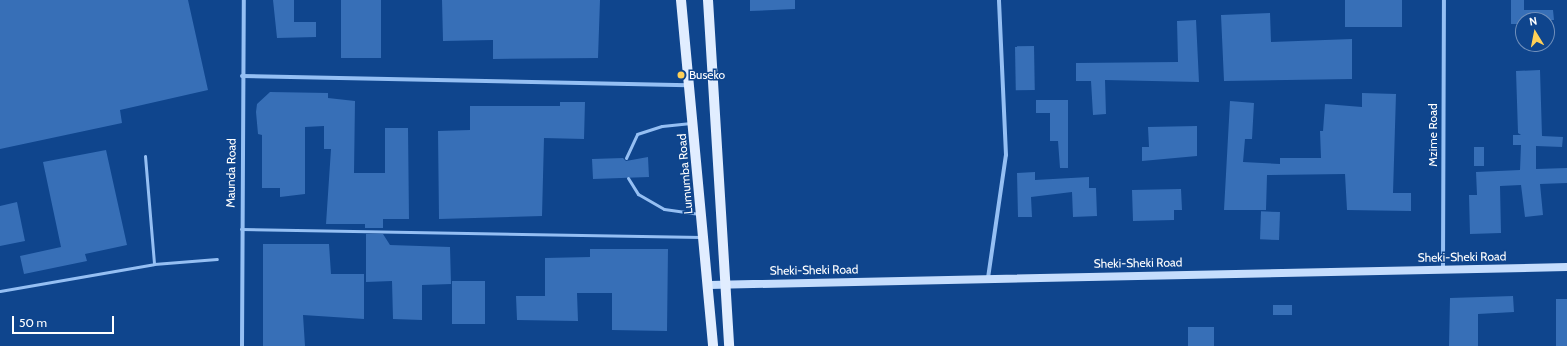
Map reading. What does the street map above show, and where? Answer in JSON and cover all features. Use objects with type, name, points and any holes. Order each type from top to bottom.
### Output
[{"type":"main road","name":"Lumumba Road","points":[[681,0],[691,86],[705,237],[713,346]]},
{"type":"main road","points":[[708,0],[727,284],[729,346]]},
{"type":"street","name":"Maunda Road","points":[[242,346],[240,229],[244,0]]},
{"type":"street","points":[[988,278],[1006,155],[999,0]]},
{"type":"street","name":"Mzime Road","points":[[1443,269],[1444,0]]},
{"type":"street","points":[[242,76],[691,86]]},
{"type":"street","name":"Sheki-Sheki Road","points":[[709,285],[1567,267]]},
{"type":"lane","points":[[626,158],[637,134],[662,126],[694,123]]},
{"type":"lane","points":[[145,156],[154,264]]},
{"type":"lane","points":[[628,178],[638,194],[664,209],[702,215]]},
{"type":"lane","points":[[240,229],[705,237]]},
{"type":"lane","points":[[0,291],[154,264],[217,259]]},
{"type":"building","points":[[0,0],[188,0],[208,90],[120,110],[122,123],[0,149]]},
{"type":"building","points":[[273,0],[294,0],[294,22],[316,22],[316,37],[277,38]]},
{"type":"building","points":[[341,0],[381,0],[381,58],[341,58]]},
{"type":"building","points":[[442,0],[600,0],[598,58],[493,59],[493,40],[443,41]]},
{"type":"building","points":[[750,0],[795,0],[795,9],[750,11]]},
{"type":"building","points":[[1345,0],[1402,0],[1402,27],[1345,27]]},
{"type":"building","points":[[1511,0],[1524,0],[1524,10],[1553,10],[1553,12],[1515,12],[1515,24],[1511,24]]},
{"type":"building","points":[[1270,13],[1271,42],[1352,39],[1352,79],[1224,81],[1221,15]]},
{"type":"building","points":[[1196,20],[1199,82],[1105,80],[1106,114],[1093,115],[1091,81],[1076,81],[1076,63],[1178,62],[1177,21]]},
{"type":"building","points":[[1015,46],[1034,46],[1035,90],[1016,90]]},
{"type":"building","points":[[1540,70],[1542,136],[1563,137],[1562,147],[1536,146],[1536,169],[1567,168],[1567,183],[1540,184],[1543,215],[1525,217],[1521,185],[1500,186],[1501,233],[1470,234],[1469,195],[1477,195],[1476,172],[1520,170],[1521,145],[1513,145],[1513,135],[1521,135],[1518,133],[1516,71]]},
{"type":"building","points":[[270,92],[328,93],[328,98],[355,101],[354,173],[385,173],[385,128],[408,128],[409,219],[383,219],[383,228],[365,228],[365,224],[326,224],[331,149],[324,149],[324,126],[305,127],[305,194],[280,197],[280,188],[262,188],[262,135],[258,134],[256,112],[257,104]]},
{"type":"building","points":[[1362,93],[1396,94],[1393,193],[1411,193],[1411,211],[1347,210],[1345,174],[1267,175],[1266,210],[1224,210],[1230,101],[1254,103],[1252,139],[1245,139],[1243,162],[1280,164],[1280,158],[1321,158],[1320,131],[1323,131],[1325,104],[1362,107]]},
{"type":"building","points":[[1036,100],[1068,100],[1068,168],[1060,168],[1058,141],[1050,141],[1050,113],[1036,113]]},
{"type":"building","points":[[560,102],[585,102],[584,139],[544,138],[542,216],[439,219],[438,131],[470,130],[470,106],[560,106]]},
{"type":"building","points":[[1197,126],[1197,156],[1142,161],[1142,147],[1149,147],[1148,127]]},
{"type":"building","points":[[1474,147],[1484,147],[1484,166],[1474,166]]},
{"type":"building","points":[[106,150],[127,245],[85,254],[87,261],[24,274],[20,256],[61,247],[43,162]]},
{"type":"building","points":[[648,157],[649,177],[593,179],[592,159],[623,158],[626,161]]},
{"type":"building","points":[[1035,172],[1035,180],[1089,177],[1089,188],[1096,188],[1097,216],[1073,217],[1072,192],[1031,197],[1032,217],[1018,217],[1017,173]]},
{"type":"building","points":[[1181,189],[1182,210],[1174,210],[1174,220],[1133,221],[1132,190]]},
{"type":"building","points":[[17,202],[25,241],[0,246],[0,206]]},
{"type":"building","points":[[1261,211],[1280,212],[1279,240],[1260,239]]},
{"type":"building","points":[[366,234],[383,234],[390,245],[450,247],[451,284],[422,285],[422,320],[393,319],[392,281],[366,282]]},
{"type":"building","points":[[263,244],[329,244],[331,274],[364,274],[364,319],[303,315],[305,346],[263,346]]},
{"type":"building","points":[[590,249],[668,249],[667,331],[612,330],[612,293],[577,293],[578,321],[517,320],[516,296],[545,296],[545,258],[590,257]]},
{"type":"building","points":[[452,281],[485,281],[485,324],[452,324]]},
{"type":"building","points":[[1513,296],[1514,312],[1478,314],[1478,346],[1449,346],[1450,298]]},
{"type":"building","points":[[1556,299],[1567,299],[1567,346],[1556,346]]},
{"type":"building","points":[[1273,305],[1292,305],[1292,315],[1273,315]]},
{"type":"building","points":[[1188,327],[1214,327],[1214,346],[1188,346]]},
{"type":"place","name":"Buseko","points":[[681,75]]}]
